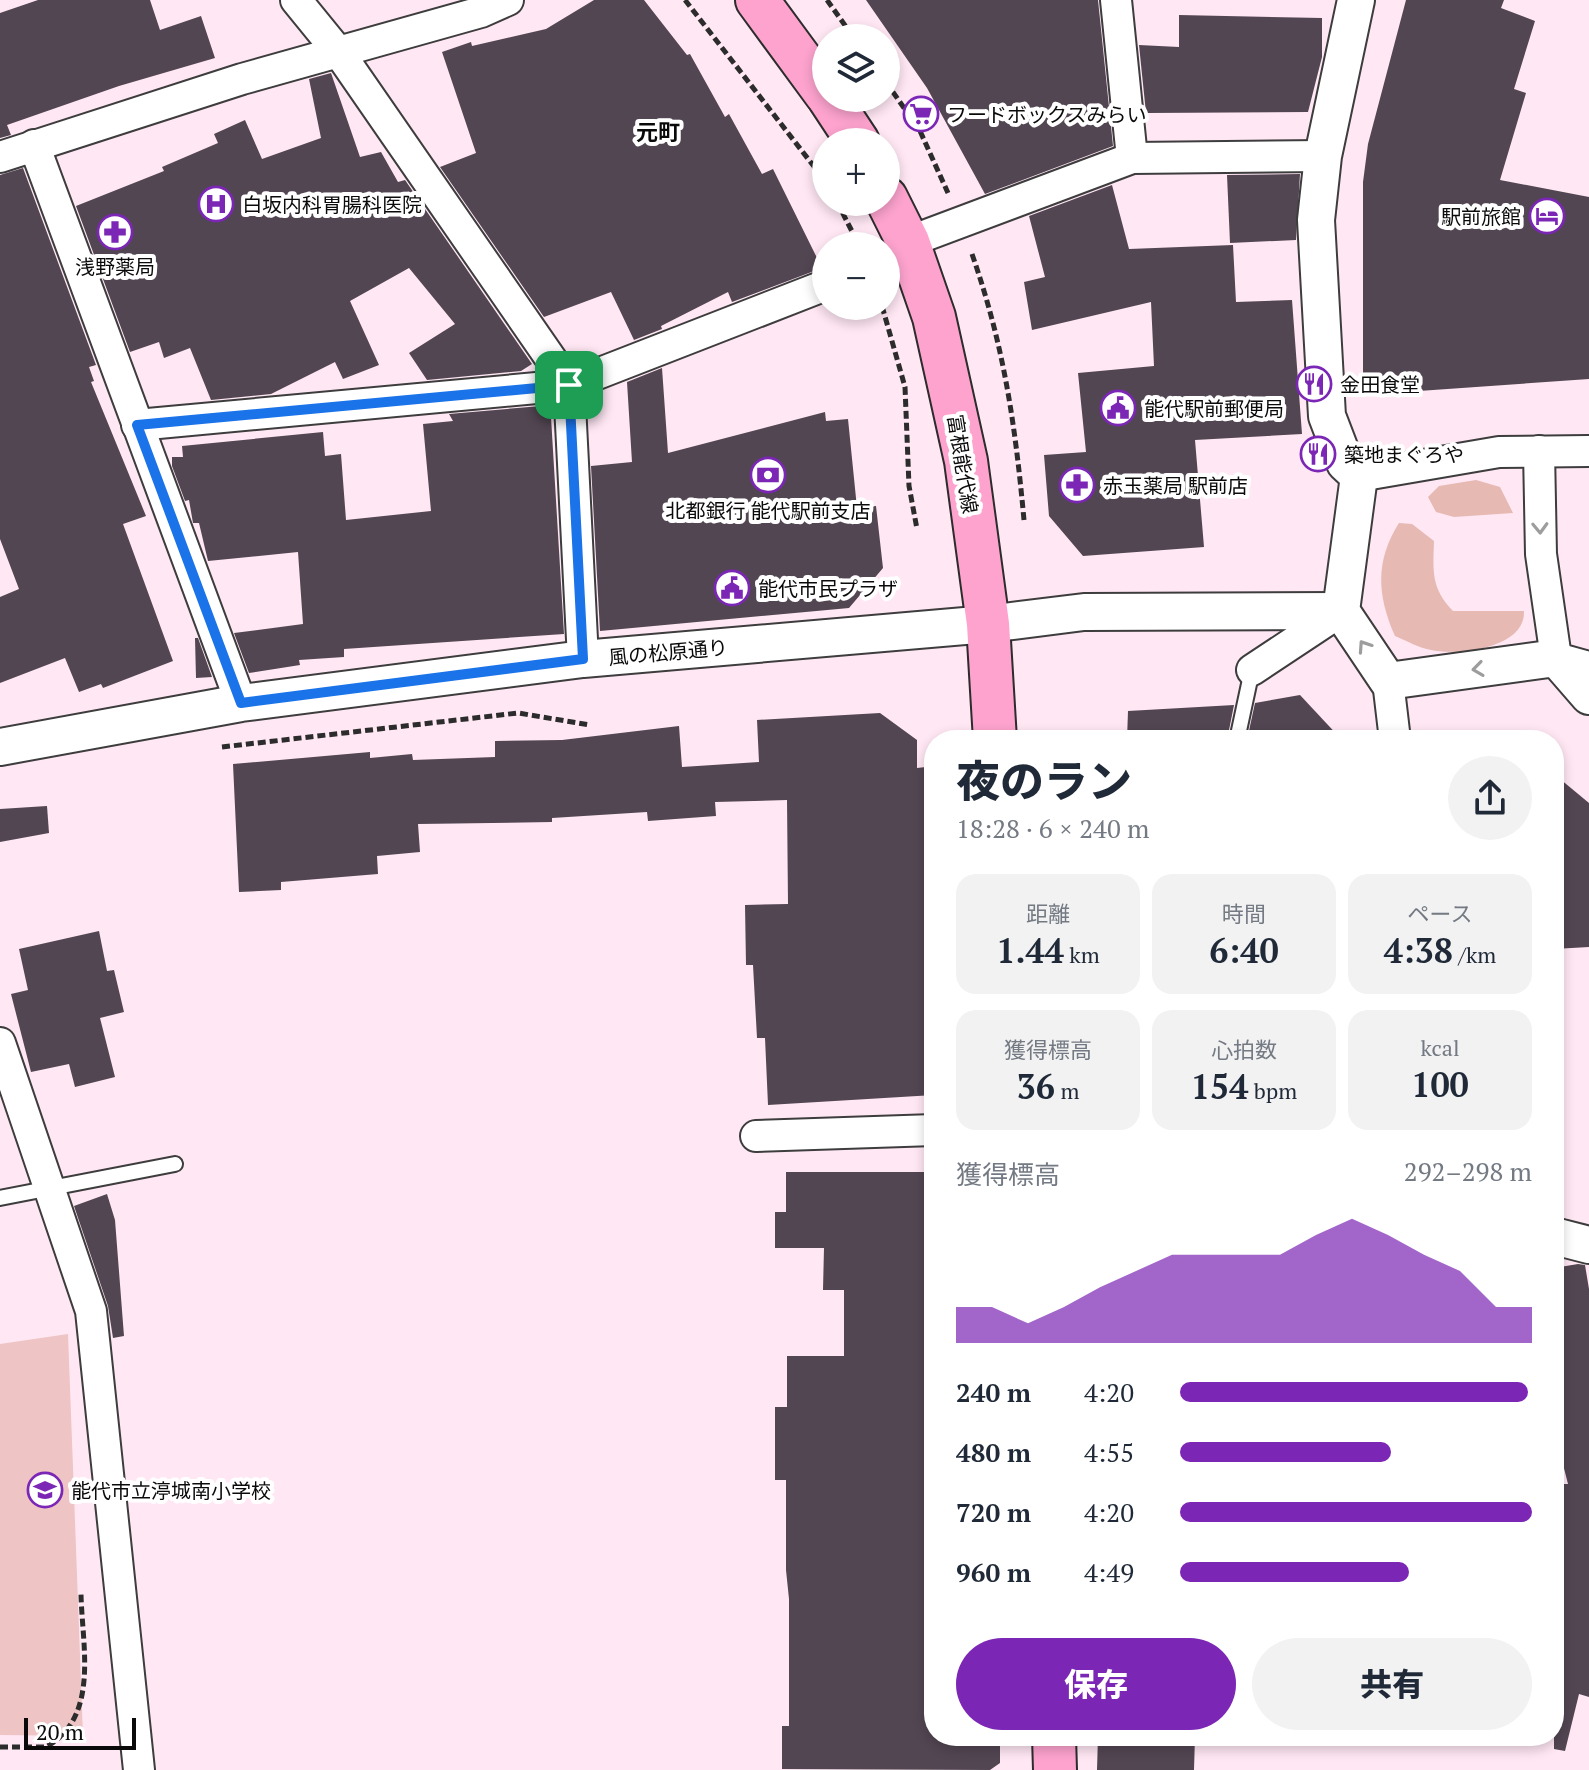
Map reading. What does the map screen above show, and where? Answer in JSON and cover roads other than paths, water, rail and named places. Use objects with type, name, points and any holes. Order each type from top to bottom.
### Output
[{"type":"main road","points":[[757,0],[812,74]]},
{"type":"main road","name":"富根能代線","points":[[891,216],[901,252],[934,317],[962,446],[988,624],[994,730]]},
{"type":"main road","points":[[1054,1746],[1055,1770]]},
{"type":"street","points":[[296,0],[340,54],[569,385],[583,659]]},
{"type":"street","points":[[0,157],[242,79],[340,54],[508,0]]},
{"type":"street","points":[[1116,0],[1132,158]]},
{"type":"street","points":[[1356,0],[1323,156],[1316,220],[1327,416],[1345,463],[1359,476]]},
{"type":"street","points":[[34,145],[241,703]]},
{"type":"street","points":[[901,252],[961,222],[1132,158],[1323,156]]},
{"type":"street","points":[[137,425],[569,385],[812,290]]},
{"type":"street","points":[[1539,451],[1541,554],[1572,663],[1589,696]]},
{"type":"street","points":[[1359,476],[1499,452],[1589,451]]},
{"type":"street","points":[[1359,476],[1341,611],[1388,681],[1394,730]]},
{"type":"street","points":[[1252,670],[1341,611]]},
{"type":"street","name":"風の松原通り","points":[[0,747],[241,703],[583,659],[988,624],[1084,612],[1341,611]]},
{"type":"street","points":[[1388,681],[1572,663]]},
{"type":"street","points":[[0,1043],[91,1311],[139,1770]]},
{"type":"street","points":[[756,1136],[924,1130]]},
{"type":"street","points":[[1564,1239],[1589,1245]]},
{"type":"lane","points":[[1239,730],[1252,670]]},
{"type":"lane","points":[[0,1198],[175,1164]]},
{"type":"place","name":"フードボックスみらい","points":[[921,114]]},
{"type":"place","name":"白坂内科胃腸科医院","points":[[216,204]]},
{"type":"place","name":"駅前旅館","points":[[1547,216]]},
{"type":"place","name":"浅野薬局","points":[[115,232]]},
{"type":"place","name":"金田食堂","points":[[1314,384]]},
{"type":"place","name":"能代駅前郵便局","points":[[1118,408]]},
{"type":"place","name":"築地まぐろや","points":[[1318,454]]},
{"type":"place","name":"北都銀行 能代駅前支店","points":[[768,475]]},
{"type":"place","name":"赤玉薬局 駅前店","points":[[1077,485]]},
{"type":"place","name":"能代市民プラザ","points":[[732,588]]},
{"type":"place","name":"能代市立渟城南小学校","points":[[45,1490]]},
{"type":"district","name":"元町","points":[[658,131]]}]
